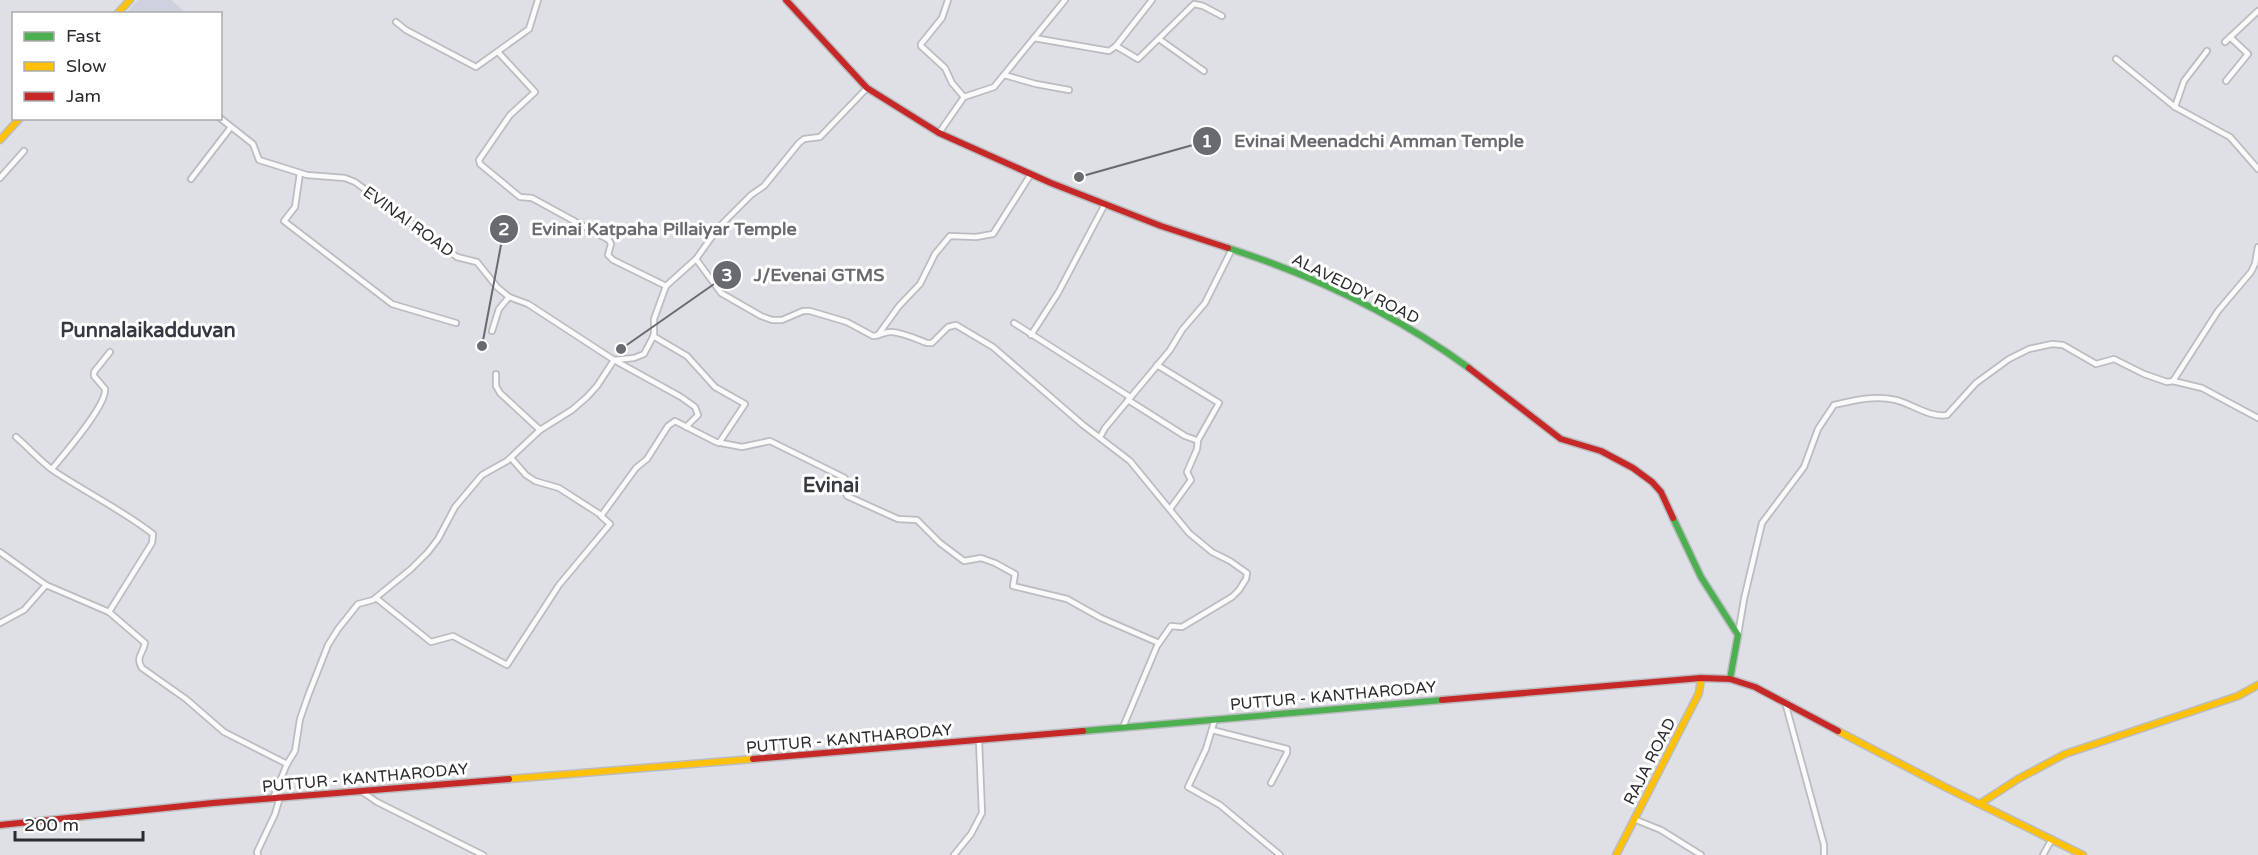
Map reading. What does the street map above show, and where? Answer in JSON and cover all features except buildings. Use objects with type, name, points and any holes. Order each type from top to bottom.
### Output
[{"type":"main road","points":[[119,12],[130,0]]},
{"type":"main road","name":"ALAVEDDY ROAD","points":[[786,0],[867,88],[939,133],[1030,174],[1161,226],[1277,264],[1322,282],[1432,341],[1561,439],[1601,452],[1633,468],[1652,482],[1660,492],[1701,577],[1738,635]]},
{"type":"main road","points":[[0,140],[18,120]]},
{"type":"main road","points":[[1730,679],[1738,635]]},
{"type":"main road","name":"PUTTUR - KANTHARODAY","points":[[0,825],[277,798],[979,741],[1701,678],[1730,679],[1755,687],[1945,787],[2083,855]]},
{"type":"main road","name":"RAJA ROAD","points":[[1616,855],[1699,693],[1701,678]]},
{"type":"main road","points":[[1981,803],[2018,779],[2065,754],[2238,696],[2258,685]]},
{"type":"street","points":[[396,22],[406,30],[476,67],[529,29],[538,0]]},
{"type":"street","points":[[948,0],[942,18],[921,46],[945,68],[964,98]]},
{"type":"street","points":[[939,133],[964,98],[994,87],[1065,0]]},
{"type":"street","points":[[1034,38],[1103,52],[1109,51],[1116,46],[1152,0]]},
{"type":"street","points":[[1116,46],[1138,59],[1194,4],[1222,16]]},
{"type":"street","points":[[2225,42],[2258,11]]},
{"type":"street","points":[[2226,81],[2248,54],[2230,37]]},
{"type":"street","points":[[1159,39],[1204,71]]},
{"type":"street","points":[[2175,107],[2184,81],[2207,51]]},
{"type":"street","points":[[498,52],[535,92],[510,115],[486,147],[479,160],[480,164],[520,197],[532,198],[609,240],[611,244],[608,255],[613,260],[666,286]]},
{"type":"street","points":[[2116,59],[2175,107],[2222,131],[2258,168]]},
{"type":"street","points":[[1004,75],[1069,90]]},
{"type":"street","points":[[258,855],[257,852],[275,814],[287,764],[295,751],[300,719],[328,645],[338,628],[358,604],[376,598],[428,552],[438,539],[455,507],[482,475],[511,458],[540,430],[572,410],[587,397],[614,360],[640,357],[644,354],[653,336],[654,319],[666,286],[696,259],[719,227],[751,195],[764,186],[799,143],[804,139],[820,137],[867,88]]},
{"type":"street","name":"EVINAI ROAD","points":[[222,120],[253,144],[259,160],[300,173],[345,178],[355,182],[457,257],[477,262],[497,287],[509,297],[528,304],[614,360],[695,407],[698,416],[687,427]]},
{"type":"street","points":[[191,179],[231,127]]},
{"type":"street","points":[[0,178],[24,151]]},
{"type":"street","points":[[300,173],[295,207],[284,221],[392,304],[456,323]]},
{"type":"street","points":[[877,336],[899,306],[920,284],[935,254],[950,236],[976,237],[993,234],[1030,174]]},
{"type":"street","points":[[1031,335],[1058,292],[1105,204]]},
{"type":"street","points":[[2173,381],[2218,311],[2257,264],[2258,248]]},
{"type":"street","points":[[1100,437],[1204,303],[1232,249]]},
{"type":"street","points":[[696,259],[721,293],[772,320],[782,320],[803,311],[810,311],[847,322],[877,336],[893,332],[927,343],[932,343],[948,327],[956,325],[966,329],[993,347],[1083,425],[1130,461],[1189,533],[1212,552],[1230,561],[1246,573],[1246,579],[1232,597],[1182,627],[1171,626],[1158,643],[1123,727]]},
{"type":"street","points":[[492,331],[499,309],[509,297]]},
{"type":"street","points":[[1014,323],[1185,436],[1196,440]]},
{"type":"street","points":[[653,336],[687,356],[715,387],[746,405],[719,443]]},
{"type":"street","points":[[1738,635],[1762,523],[1804,467],[1818,429],[1834,405],[1863,398],[1880,398],[1896,400],[1935,414],[1947,415],[1976,383],[2009,359],[2029,349],[2052,344],[2071,348],[2096,364],[2114,359],[2167,382],[2173,381],[2202,388],[2258,418]]},
{"type":"street","points":[[52,470],[78,434],[87,426],[103,398],[105,389],[94,376],[94,372],[110,352]]},
{"type":"street","points":[[1157,365],[1219,403],[1197,440],[1197,449],[1187,472],[1191,480],[1170,509]]},
{"type":"street","points":[[496,374],[496,387],[500,393],[540,430]]},
{"type":"street","points":[[602,515],[636,468],[647,459],[668,426],[675,421],[719,443],[742,447],[770,441],[845,478],[844,490],[848,496],[898,519],[917,520],[940,543],[964,561],[981,558],[995,563],[1015,574],[1013,586],[1067,599],[1101,618],[1158,643]]},
{"type":"street","points":[[16,437],[52,470],[129,516],[153,534],[152,543],[109,612]]},
{"type":"street","points":[[376,598],[431,642],[453,636],[507,665],[559,585],[610,524],[602,515],[559,488],[535,481],[526,475],[511,458]]},
{"type":"street","points":[[0,552],[46,585],[109,612],[145,643],[138,658],[142,668],[186,699],[224,732],[287,764]]},
{"type":"street","points":[[0,623],[24,610],[46,585]]},
{"type":"street","points":[[1785,702],[1824,845],[1824,855]]},
{"type":"street","points":[[1215,719],[1206,749],[1188,787],[1220,805],[1280,855]]},
{"type":"street","points":[[1212,730],[1287,749],[1271,783]]},
{"type":"street","points":[[954,855],[971,834],[982,813],[979,741]]},
{"type":"street","points":[[361,791],[377,802],[483,855]]},
{"type":"street","points":[[1634,819],[1661,830],[1701,855]]},
{"type":"street","points":[[2043,855],[2052,839]]},
{"type":"shaded area","points":[[138,0],[171,0],[183,10],[180,12],[127,12]]},
{"type":"traffic: fast","points":[[1228,248],[1292,271],[1353,298],[1412,330],[1469,368]]},
{"type":"traffic: fast","points":[[1673,518],[1701,577],[1738,635],[1730,679]]},
{"type":"traffic: fast","points":[[1083,731],[1442,700]]},
{"type":"traffic: slow","points":[[119,12],[130,0]]},
{"type":"traffic: slow","points":[[0,140],[18,120]]},
{"type":"traffic: slow","points":[[1616,855],[1699,693],[1701,678]]},
{"type":"traffic: slow","points":[[1981,803],[2018,779],[2065,754],[2238,696],[2258,685]]},
{"type":"traffic: slow","points":[[1838,731],[2083,855]]},
{"type":"traffic: slow","points":[[509,779],[753,759]]},
{"type":"traffic: jam","points":[[786,0],[867,88],[939,133],[1051,183],[1161,226],[1228,248]]},
{"type":"traffic: jam","points":[[1469,368],[1561,439],[1601,451],[1633,468],[1661,492],[1673,518]]},
{"type":"traffic: jam","points":[[1442,700],[1701,678],[1730,679],[1755,687],[1838,731]]},
{"type":"traffic: jam","points":[[753,759],[1083,731]]},
{"type":"traffic: jam","points":[[0,825],[213,803],[509,779]]},
{"type":"place","name":"Evinai Meenadchi Amman Temple","points":[[1079,177]]},
{"type":"place","name":"Evinai Katpaha Pillaiyar Temple","points":[[482,346]]},
{"type":"place","name":"J/Evenai GTMS","points":[[621,349]]},
{"type":"district","name":"Punnalaikadduvan","points":[[148,330]]},
{"type":"district","name":"Evinai","points":[[831,485]]}]
